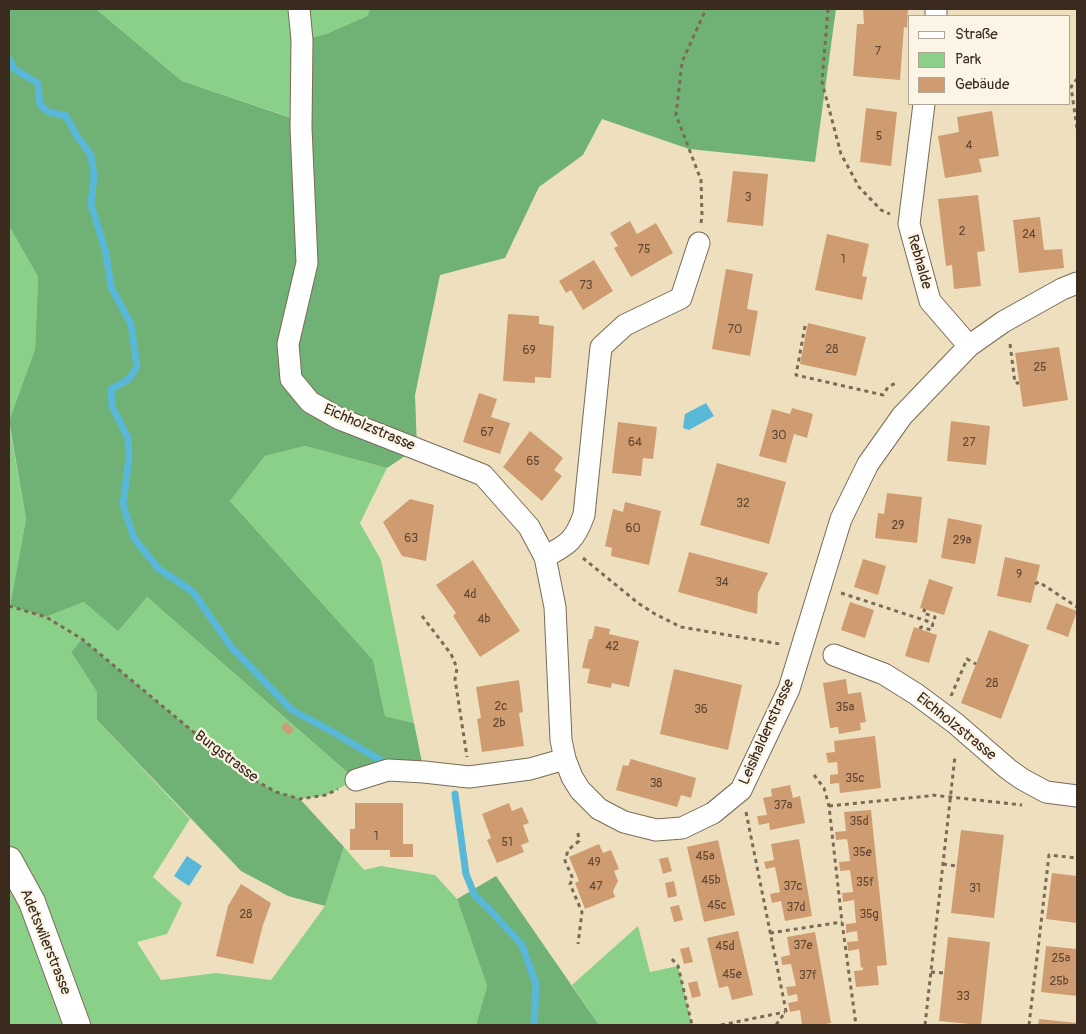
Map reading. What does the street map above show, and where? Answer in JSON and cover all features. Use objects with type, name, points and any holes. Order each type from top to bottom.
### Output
[{"type":"street","name":"Eichholzstrasse","points":[[298,9],[302,40],[301,128],[307,263],[288,344],[291,379],[310,402],[340,419],[483,475],[529,526],[545,558]]},
{"type":"street","name":"Rebhalde","points":[[924,105],[909,224],[930,301],[969,346]]},
{"type":"street","points":[[545,558],[567,544],[575,536],[584,515],[601,347],[624,325],[681,298],[699,243]]},
{"type":"street","name":"Leisihaldenstrasse","points":[[545,558],[555,607],[561,740],[565,759],[572,777],[580,790],[599,809],[624,822],[656,830],[682,828],[713,813],[741,790],[789,689],[841,519],[868,464],[902,416],[969,346],[1003,322],[1062,289],[1077,284]]},
{"type":"street","name":"Eichholzstrasse","points":[[834,655],[884,674],[916,694],[944,714],[1022,779],[1046,792],[1077,796]]},
{"type":"street","points":[[356,780],[388,770],[469,777],[530,768],[565,759]]},
{"type":"street","name":"Adetswilerstrasse","points":[[9,860],[32,902],[77,1025]]},
{"type":"path","points":[[699,243],[702,216],[701,180],[676,115],[682,62],[706,9]]},
{"type":"path","points":[[828,9],[822,82],[841,154],[859,187],[871,200],[881,210],[909,224]]},
{"type":"path","points":[[1077,79],[1071,87],[1077,128]]},
{"type":"path","points":[[1003,322],[1009,334],[1014,383],[1019,383]]},
{"type":"path","points":[[806,326],[796,375],[883,395],[888,387],[896,382]]},
{"type":"path","points":[[567,544],[638,604],[681,627],[802,648]]},
{"type":"path","points":[[1035,584],[1039,582],[1077,607]]},
{"type":"path","points":[[843,594],[933,623]]},
{"type":"path","name":"Burgstrasse","points":[[9,606],[46,617],[82,639],[244,774],[276,792],[300,798],[326,795],[356,780]]},
{"type":"path","points":[[920,629],[921,627],[931,630],[935,617],[923,613],[925,609]]},
{"type":"path","points":[[422,616],[450,654],[457,668],[454,679],[468,760]]},
{"type":"path","points":[[944,714],[967,659],[976,664]]},
{"type":"path","points":[[925,1025],[955,756]]},
{"type":"path","points":[[814,775],[824,788],[829,806],[856,1025]]},
{"type":"path","points":[[741,790],[786,1011],[776,1025]]},
{"type":"path","points":[[829,806],[932,795],[1030,806]]},
{"type":"path","points":[[578,833],[579,841],[568,850],[565,861],[573,879],[570,884],[582,912],[578,944]]},
{"type":"path","points":[[1029,1025],[1049,855],[1077,858]]},
{"type":"path","points":[[943,864],[956,866]]},
{"type":"path","points":[[770,933],[842,922]]},
{"type":"path","points":[[672,959],[678,966],[692,1025]]},
{"type":"path","points":[[931,972],[944,973]]},
{"type":"path","points":[[721,1025],[786,1011]]},
{"type":"green space","points":[[9,9],[96,9],[182,81],[300,121],[302,40],[326,34],[367,16],[370,9],[836,9],[815,162],[689,149],[602,119],[583,155],[539,187],[505,258],[440,275],[415,395],[417,448],[387,468],[305,446],[265,456],[230,501],[373,660],[385,716],[414,723],[424,772],[356,780],[147,597],[118,631],[84,602],[46,617],[10,606],[26,519],[9,421],[35,349],[38,277],[9,226]]},
{"type":"green space","points":[[96,9],[370,9],[367,16],[326,34],[302,40],[301,121],[182,81]]},
{"type":"green space","points":[[9,226],[38,277],[35,349],[9,421]]},
{"type":"green space","points":[[9,424],[26,519],[10,606],[46,617],[84,602],[147,597],[356,780],[326,795],[300,799],[276,792],[244,774],[82,639],[71,652],[97,692],[97,720],[190,819],[153,877],[182,903],[167,934],[137,942],[161,980],[216,973],[271,980],[325,906],[344,847],[364,870],[381,866],[435,875],[457,899],[487,986],[476,1025],[9,1025]]},
{"type":"green space","points":[[305,446],[387,468],[360,523],[381,560],[414,723],[385,716],[373,660],[230,501],[265,456]]},
{"type":"green space","points":[[82,639],[244,774],[276,792],[300,799],[344,847],[325,906],[288,896],[241,871],[97,720],[97,692],[71,652]]},
{"type":"green space","points":[[496,876],[599,1025],[476,1025],[487,986],[457,899]]},
{"type":"green space","points":[[638,926],[650,972],[678,966],[692,1025],[599,1025],[572,985]]},
{"type":"water","points":[[706,403],[714,416],[689,430],[683,428],[685,414]]},
{"type":"water","points":[[187,856],[202,866],[189,886],[174,876]]},
{"type":"building","points":[[863,9],[908,9],[907,28],[904,27],[900,80],[853,76],[857,24],[864,24]]},
{"type":"building","points":[[866,108],[897,112],[891,166],[860,162]]},
{"type":"building","points":[[992,111],[999,156],[979,159],[982,172],[945,178],[938,136],[959,132],[957,117]]},
{"type":"building","points":[[733,171],[768,174],[763,226],[727,222]]},
{"type":"building","points":[[978,195],[985,251],[977,252],[981,286],[954,289],[952,265],[946,266],[938,199]]},
{"type":"building","points":[[1040,217],[1044,250],[1062,249],[1064,268],[1019,273],[1013,220]]},
{"type":"building","points":[[630,221],[637,234],[656,223],[673,253],[631,277],[614,248],[618,246],[610,233]]},
{"type":"building","points":[[827,234],[869,244],[862,276],[867,277],[862,300],[815,290]]},
{"type":"building","points":[[594,260],[613,291],[583,310],[571,290],[566,293],[559,281]]},
{"type":"building","points":[[726,269],[753,274],[747,309],[758,311],[750,356],[712,349]]},
{"type":"building","points":[[508,314],[539,316],[539,324],[554,326],[551,378],[535,377],[535,383],[503,381]]},
{"type":"building","points":[[808,323],[866,337],[856,376],[800,364]]},
{"type":"building","points":[[1059,347],[1068,400],[1023,407],[1015,353]]},
{"type":"building","points":[[479,393],[497,399],[491,417],[510,423],[500,454],[463,442]]},
{"type":"building","points":[[792,408],[813,414],[807,438],[794,434],[786,463],[759,456],[772,409],[790,414]]},
{"type":"building","points":[[951,421],[990,426],[986,465],[947,461]]},
{"type":"building","points":[[618,422],[657,427],[653,459],[643,458],[641,476],[612,473]]},
{"type":"building","points":[[530,431],[563,458],[554,470],[562,476],[542,501],[503,467]]},
{"type":"building","points":[[717,463],[786,482],[769,544],[700,525]]},
{"type":"building","points":[[887,493],[922,497],[917,543],[875,538],[878,513],[884,514]]},
{"type":"building","points":[[410,499],[434,505],[426,561],[402,556],[383,522]]},
{"type":"building","points":[[625,502],[661,511],[649,565],[611,556],[612,548],[605,546],[613,509],[623,512]]},
{"type":"building","points":[[948,518],[982,525],[975,564],[941,558]]},
{"type":"building","points":[[689,552],[768,573],[758,593],[757,614],[678,592]]},
{"type":"building","points":[[1005,557],[1040,565],[1031,603],[997,596]]},
{"type":"building","points":[[863,559],[886,566],[878,595],[854,587]]},
{"type":"building","points":[[473,560],[520,631],[480,657],[453,616],[456,613],[436,585]]},
{"type":"building","points":[[929,579],[953,587],[944,615],[920,608]]},
{"type":"building","points":[[850,602],[874,610],[865,638],[841,630]]},
{"type":"building","points":[[1056,603],[1077,611],[1068,637],[1046,629]]},
{"type":"building","points":[[595,626],[610,629],[609,634],[639,641],[629,687],[612,683],[611,688],[587,683],[590,669],[582,668],[589,639],[592,639]]},
{"type":"building","points":[[914,627],[937,635],[929,663],[905,656]]},
{"type":"building","points":[[989,630],[1029,645],[1001,719],[961,703]]},
{"type":"building","points":[[674,669],[742,685],[728,750],[660,734]]},
{"type":"building","points":[[846,679],[848,694],[861,692],[866,722],[860,723],[861,730],[839,734],[838,727],[830,728],[823,683]]},
{"type":"building","points":[[519,680],[523,712],[519,713],[524,746],[482,752],[477,719],[481,718],[476,687]]},
{"type":"building","points":[[286,722],[294,730],[289,735],[281,728]]},
{"type":"building","points":[[875,736],[881,788],[840,793],[839,783],[830,784],[830,775],[838,774],[837,762],[828,763],[826,753],[835,752],[834,741]]},
{"type":"building","points":[[631,759],[696,778],[691,798],[681,795],[677,807],[616,790],[623,765],[628,766]]},
{"type":"building","points":[[790,785],[793,798],[800,796],[805,823],[770,830],[769,823],[759,825],[757,816],[767,815],[763,798],[772,796],[771,789]]},
{"type":"building","points":[[355,803],[403,803],[403,844],[413,844],[413,857],[390,857],[390,850],[350,850],[350,829],[355,829]]},
{"type":"building","points":[[509,803],[512,811],[522,807],[529,823],[523,825],[529,842],[521,845],[524,852],[497,863],[487,840],[491,838],[482,814]]},
{"type":"building","points":[[871,810],[887,965],[877,966],[879,985],[856,987],[854,971],[863,970],[863,967],[861,968],[859,949],[848,951],[847,942],[858,941],[857,931],[846,933],[846,924],[856,923],[854,900],[843,902],[842,893],[853,892],[850,870],[840,871],[839,862],[850,861],[848,844],[847,839],[836,840],[835,832],[846,831],[844,812]]},
{"type":"building","points":[[961,830],[1004,835],[994,918],[951,913]]},
{"type":"building","points":[[799,839],[812,916],[785,921],[781,901],[772,903],[770,894],[780,892],[775,867],[766,869],[764,862],[774,860],[771,844]]},
{"type":"building","points":[[718,840],[735,915],[704,922],[687,847]]},
{"type":"building","points":[[599,844],[603,853],[611,850],[619,869],[614,871],[618,881],[613,891],[615,897],[585,909],[575,883],[579,881],[569,857]]},
{"type":"building","points":[[668,857],[672,871],[663,874],[659,859]]},
{"type":"building","points":[[1052,873],[1077,876],[1077,923],[1046,919]]},
{"type":"building","points":[[674,881],[677,896],[668,898],[665,883]]},
{"type":"building","points":[[241,884],[271,903],[253,964],[216,956],[228,906]]},
{"type":"building","points":[[679,905],[683,920],[674,922],[670,907]]},
{"type":"building","points":[[738,931],[753,995],[732,1000],[728,986],[719,988],[707,938]]},
{"type":"building","points":[[815,932],[831,1023],[802,1025],[800,1010],[790,1012],[788,1003],[798,1001],[797,994],[788,996],[786,987],[796,986],[791,964],[782,965],[781,957],[790,955],[787,937]]},
{"type":"building","points":[[948,937],[990,942],[981,1025],[939,1021]]},
{"type":"building","points":[[1046,946],[1077,949],[1077,996],[1041,992]]},
{"type":"building","points":[[689,947],[693,962],[684,964],[680,949]]},
{"type":"building","points":[[697,981],[701,996],[692,998],[688,983]]},
{"type":"building","points":[[1039,1019],[1077,1023],[1077,1025],[1038,1025]]},
{"type":"waterway","points":[[9,59],[14,69],[38,83],[40,105],[49,112],[66,116],[77,136],[91,155],[94,176],[91,204],[106,253],[111,287],[131,324],[137,367],[128,380],[111,389],[112,406],[128,438],[129,457],[123,505],[134,538],[158,568],[193,592],[232,648],[292,710],[385,763]]},
{"type":"waterway","points":[[455,794],[466,874],[475,896],[522,945],[536,984],[534,1025]]}]
